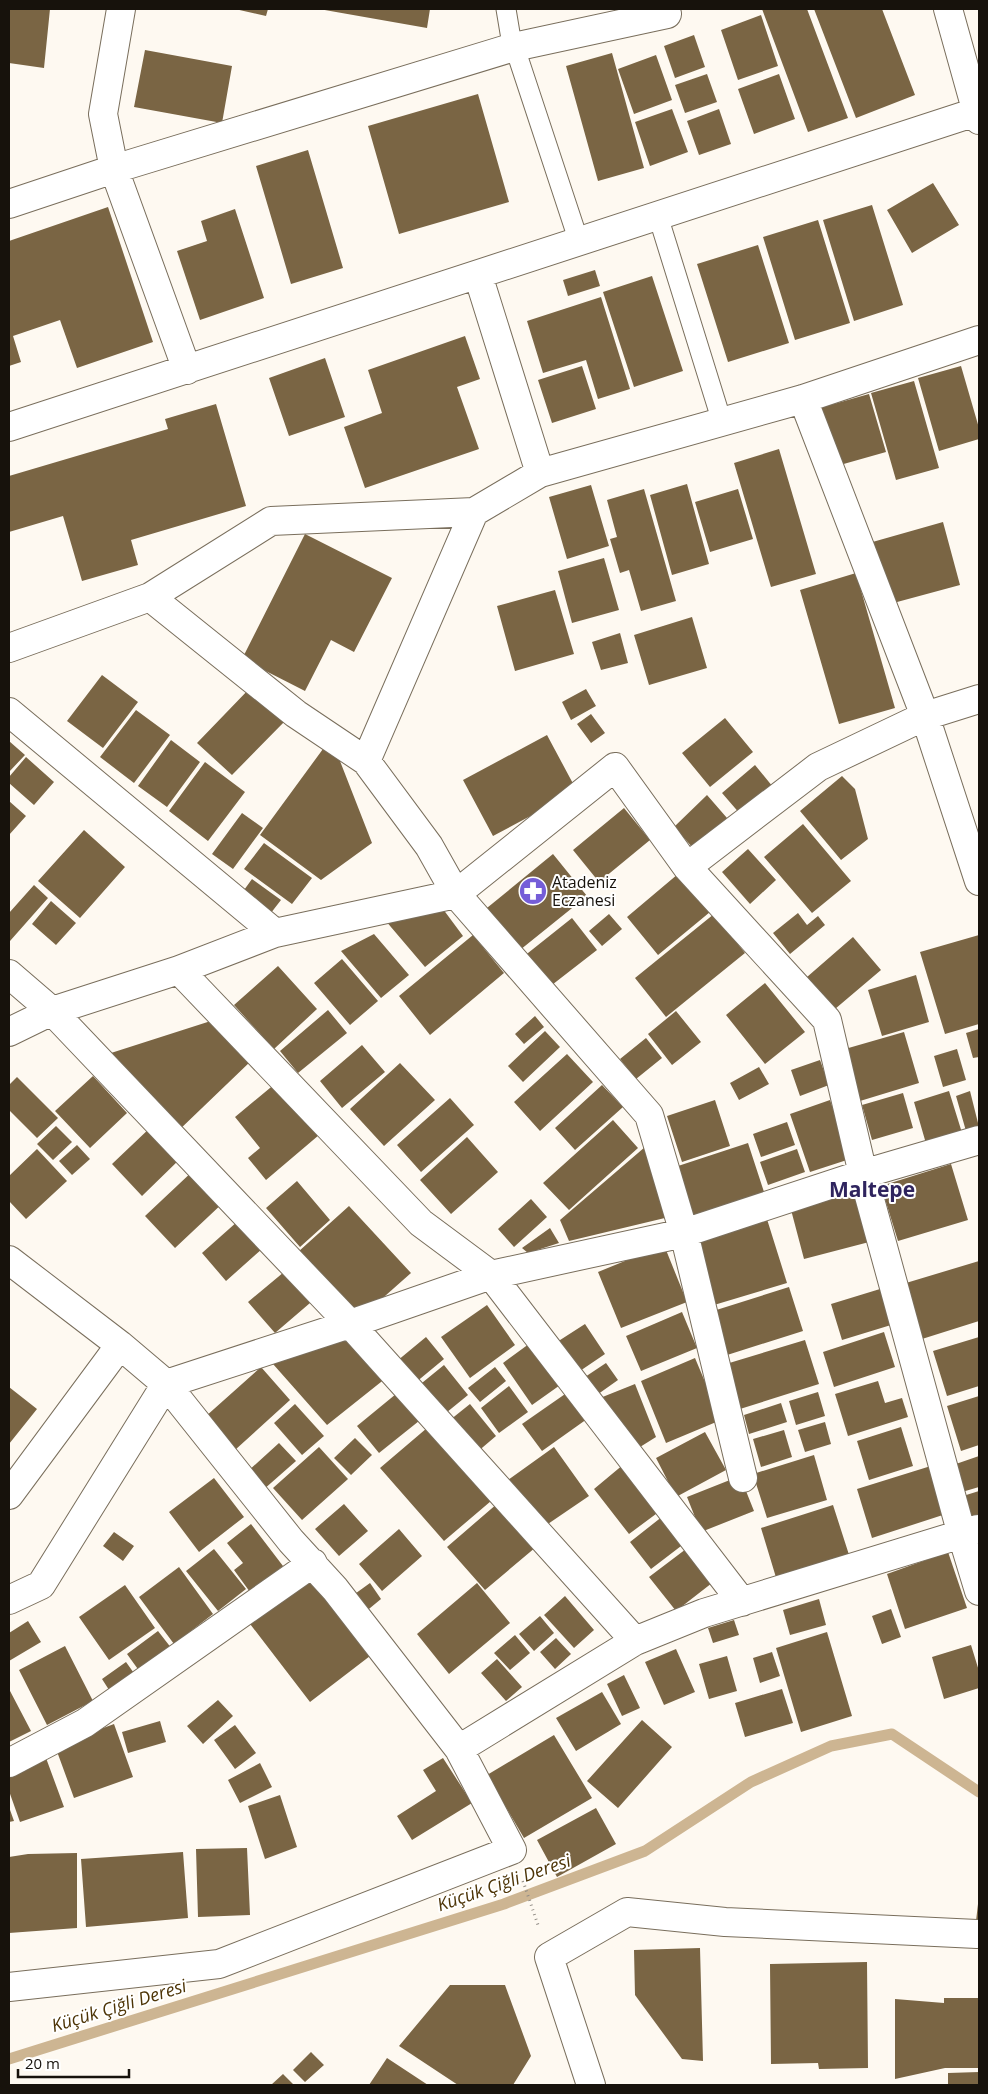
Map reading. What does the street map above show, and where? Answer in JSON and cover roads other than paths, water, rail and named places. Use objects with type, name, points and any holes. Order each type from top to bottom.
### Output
[{"type":"street","points":[[121,9],[103,114],[114,168],[187,370]]},
{"type":"street","points":[[9,427],[658,216],[979,114],[948,9]]},
{"type":"street","points":[[9,204],[114,168],[514,47],[667,14]]},
{"type":"street","points":[[478,275],[540,473]]},
{"type":"street","points":[[9,648],[150,597],[271,521],[474,512],[540,473],[803,399],[979,340]]},
{"type":"street","points":[[803,399],[925,716],[979,881]]},
{"type":"street","points":[[366,761],[474,512]]},
{"type":"street","points":[[150,597],[296,714],[366,761],[428,846],[456,894],[649,1115],[684,1233],[743,1478]]},
{"type":"street","points":[[687,867],[818,767],[925,716],[979,699]]},
{"type":"street","points":[[9,712],[275,933]]},
{"type":"street","points":[[9,1032],[52,1011],[179,970],[275,933],[456,894],[615,767],[687,867],[827,1020],[863,1174],[971,1532],[979,1591]]},
{"type":"street","points":[[179,970],[421,1223],[491,1275],[742,1602]]},
{"type":"street","points":[[9,974],[52,1011],[350,1324],[635,1641]]},
{"type":"street","points":[[9,1600],[41,1585],[166,1384],[350,1324],[491,1275],[684,1233],[863,1174],[979,1140]]},
{"type":"street","points":[[9,1260],[166,1384],[291,1541],[313,1563],[459,1749],[512,1850],[219,1964],[9,1988]]},
{"type":"street","points":[[9,1495],[120,1346]]},
{"type":"street","points":[[459,1749],[635,1641],[704,1613],[971,1532]]},
{"type":"street","points":[[9,1763],[85,1723],[313,1563]]},
{"type":"street","points":[[591,2085],[549,1957],[628,1912],[725,1922],[977,1934]]},
{"type":"lane","points":[[506,9],[514,47],[579,242]]},
{"type":"lane","points":[[658,216],[722,422]]},
{"type":"waterway","name":"Küçük Çiğli Deresi","points":[[9,2059],[504,1904],[645,1851],[751,1782],[831,1746],[892,1734],[979,1792]]},
{"type":"place","name":"Atadeniz Eczanesi","points":[[533,891]]},
{"type":"district","name":"Maltepe","points":[[872,1190]]}]
